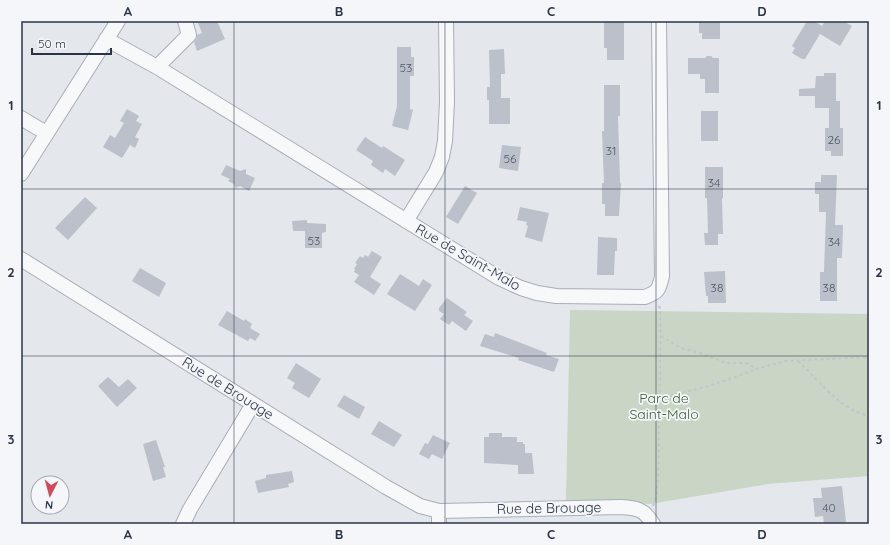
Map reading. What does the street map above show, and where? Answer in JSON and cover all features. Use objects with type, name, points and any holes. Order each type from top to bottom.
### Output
[{"type":"street","points":[[21,174],[118,21]]},
{"type":"street","points":[[157,67],[189,35],[185,21]]},
{"type":"street","points":[[406,221],[436,172],[442,156],[445,141],[447,102],[446,21]]},
{"type":"street","points":[[654,293],[660,287],[662,276],[659,21]]},
{"type":"street","name":"Rue de Saint-Malo","points":[[106,39],[157,67],[499,278],[521,288],[537,293],[556,296],[644,297],[654,293]]},
{"type":"street","points":[[21,118],[46,133]]},
{"type":"street","name":"Rue de Brouage","points":[[21,259],[386,488],[439,517],[621,507],[641,510],[651,520]]},
{"type":"street","points":[[182,524],[253,404]]},
{"type":"path","points":[[651,520],[656,500],[658,467],[661,336],[660,308],[654,293]]},
{"type":"path","points":[[661,336],[680,348],[700,353],[726,363],[746,363],[757,368]]},
{"type":"path","points":[[659,399],[712,385],[757,368],[785,361],[869,357]]},
{"type":"path","points":[[797,361],[851,409],[869,416]]},
{"type":"green space","name":"Parc de Saint-Malo","points":[[570,310],[868,314],[869,476],[768,484],[650,504],[566,500]]},
{"type":"building","points":[[204,21],[217,21],[225,39],[197,51],[194,42],[197,35],[202,33],[198,23]]},
{"type":"building","points":[[604,21],[624,21],[624,60],[607,60],[607,48],[604,48]]},
{"type":"building","points":[[699,21],[720,21],[720,39],[702,39],[702,33],[699,33]]},
{"type":"building","points":[[807,21],[814,21],[822,26],[825,21],[843,21],[852,26],[840,46],[820,34],[805,59],[802,59],[792,53],[795,48],[792,46]]},
{"type":"building","points":[[397,47],[411,47],[411,57],[414,57],[414,76],[410,76],[410,109],[413,110],[408,130],[392,126],[397,106]]},
{"type":"building","points":[[504,49],[505,74],[501,74],[501,98],[510,98],[510,124],[489,124],[489,100],[487,100],[487,87],[490,87],[489,50]]},
{"type":"building","points":[[707,56],[719,58],[719,93],[705,93],[705,79],[700,79],[700,74],[688,74],[688,58],[705,58]]},
{"type":"building","points":[[824,73],[836,73],[836,101],[840,101],[840,128],[843,128],[843,156],[831,156],[831,151],[825,151],[825,128],[829,128],[829,108],[815,108],[815,96],[799,96],[799,89],[815,88],[816,76],[824,76]]},
{"type":"building","points":[[604,85],[620,85],[620,116],[618,116],[621,183],[619,216],[605,216],[605,204],[602,204],[602,183],[604,183],[602,131],[604,131]]},
{"type":"building","points":[[127,109],[139,116],[136,121],[142,124],[135,137],[139,139],[135,148],[130,145],[122,158],[103,147],[110,135],[115,138],[124,123],[120,121]]},
{"type":"building","points":[[701,111],[718,111],[718,141],[701,141]]},
{"type":"building","points":[[365,137],[405,160],[395,176],[385,169],[383,173],[371,165],[373,161],[356,150]]},
{"type":"building","points":[[502,145],[521,147],[518,171],[499,168]]},
{"type":"building","points":[[226,165],[240,171],[246,169],[246,174],[255,178],[249,191],[240,186],[235,188],[234,184],[228,181],[230,179],[221,175]]},
{"type":"building","points":[[705,167],[723,167],[723,234],[718,234],[718,245],[705,245],[704,233],[708,233],[707,198],[705,198]]},
{"type":"building","points":[[821,175],[837,175],[835,225],[843,225],[842,258],[837,258],[837,301],[820,301],[820,272],[824,272],[826,212],[819,212],[819,194],[815,194],[815,182],[821,182]]},
{"type":"building","points":[[465,186],[477,193],[458,224],[446,217]]},
{"type":"building","points":[[85,197],[97,208],[68,240],[55,228]]},
{"type":"building","points":[[520,207],[549,213],[542,242],[525,237],[528,226],[526,225],[527,222],[517,220]]},
{"type":"building","points":[[307,220],[307,223],[326,224],[326,232],[322,233],[322,248],[305,248],[305,231],[293,231],[292,221]]},
{"type":"building","points":[[598,237],[617,238],[614,275],[597,275]]},
{"type":"building","points":[[372,251],[382,257],[370,277],[381,284],[374,295],[354,282],[359,275],[354,272],[357,264],[355,263],[360,256],[363,258],[365,255],[368,257]]},
{"type":"building","points":[[140,268],[166,283],[159,297],[132,281]]},
{"type":"building","points":[[725,271],[726,303],[708,303],[704,272]]},
{"type":"building","points":[[400,274],[419,286],[423,279],[432,285],[415,311],[387,294]]},
{"type":"building","points":[[447,298],[467,312],[464,315],[473,321],[466,331],[452,321],[449,325],[440,319],[444,314],[439,311],[439,308]]},
{"type":"building","points":[[227,311],[244,321],[245,319],[252,324],[250,328],[260,334],[255,341],[250,338],[248,341],[218,325]]},
{"type":"building","points":[[495,333],[559,359],[554,372],[518,360],[519,358],[480,346],[485,334],[494,337]]},
{"type":"building","points":[[296,363],[321,379],[309,398],[292,388],[295,383],[287,378]]},
{"type":"building","points":[[108,377],[119,387],[128,379],[137,388],[117,407],[98,386]]},
{"type":"building","points":[[344,395],[365,407],[359,419],[337,406]]},
{"type":"building","points":[[379,421],[402,435],[394,447],[371,434]]},
{"type":"building","points":[[489,433],[502,433],[502,437],[517,437],[517,442],[523,442],[523,444],[525,444],[525,453],[532,453],[534,474],[518,474],[518,465],[484,463],[484,437],[489,437]]},
{"type":"building","points":[[433,435],[450,443],[442,459],[432,454],[429,459],[419,454],[425,443],[428,444]]},
{"type":"building","points":[[156,440],[165,467],[163,467],[166,477],[153,481],[143,444]]},
{"type":"building","points":[[292,471],[294,482],[288,484],[289,487],[258,493],[255,481],[266,478],[266,475]]},
{"type":"building","points":[[842,486],[846,522],[824,524],[823,516],[815,517],[813,498],[822,498],[821,488]]}]
